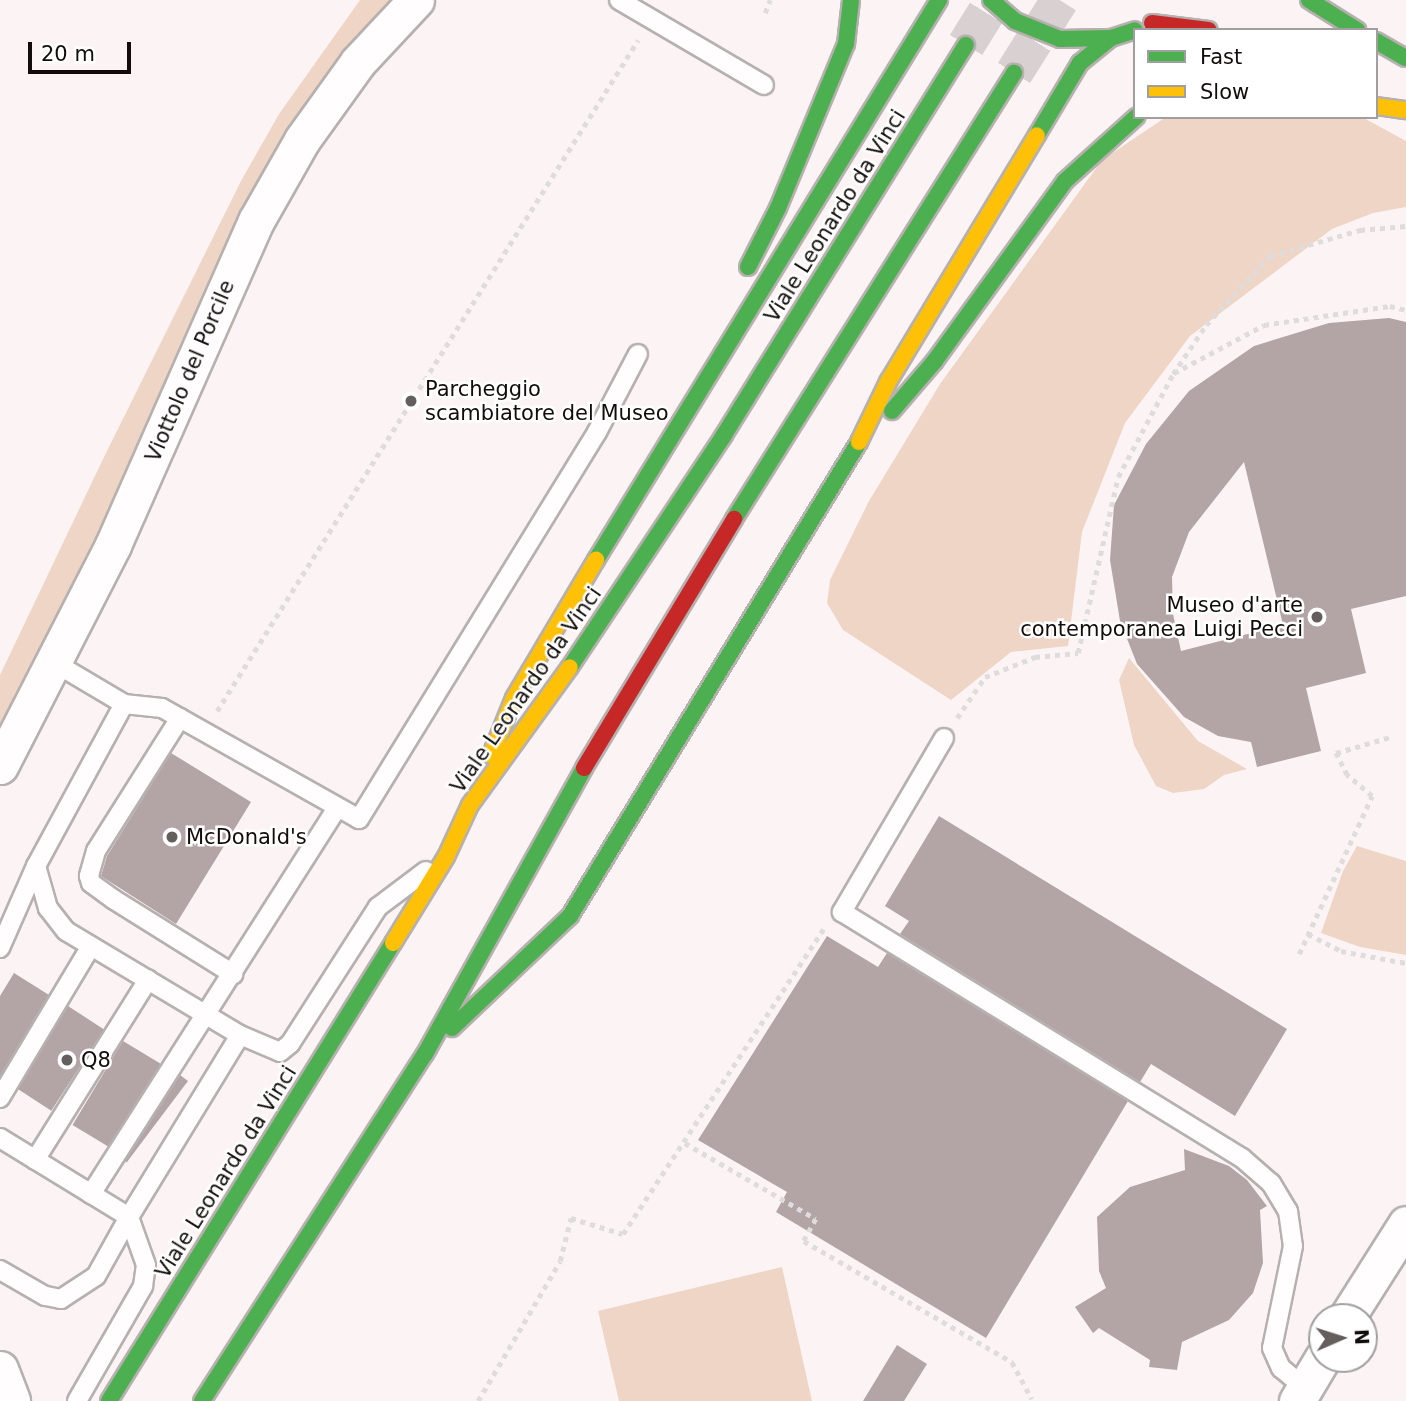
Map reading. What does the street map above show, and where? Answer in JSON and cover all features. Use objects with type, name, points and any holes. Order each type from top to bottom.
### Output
[{"type":"main road","points":[[470,805],[514,698],[639,487],[939,0]]},
{"type":"main road","points":[[991,0],[1034,32],[1060,39],[1111,38],[1133,31]]},
{"type":"main road","points":[[741,280],[778,208],[837,66],[853,1]]},
{"type":"main road","points":[[1313,1],[1354,28]]},
{"type":"main road","points":[[1140,28],[1172,9]]},
{"type":"main road","points":[[1152,23],[1193,28]]},
{"type":"main road","points":[[425,1054],[570,916],[846,466],[888,382],[1080,63],[1111,38]]},
{"type":"main road","points":[[1378,39],[1406,58]]},
{"type":"main road","name":"Viale Leonardo da Vinci","points":[[109,1401],[446,857],[470,805],[549,699],[724,435],[966,46]]},
{"type":"main road","points":[[202,1401],[425,1054],[558,812],[761,473],[1014,73]]},
{"type":"main road","points":[[1378,94],[1406,109]]},
{"type":"main road","points":[[1378,106],[1406,109]]},
{"type":"main road","points":[[846,466],[934,362],[1065,181],[1134,119]]},
{"type":"main road","points":[[639,487],[710,341]]},
{"type":"street","name":"Viottolo del Porcile","points":[[0,766],[55,663],[145,477],[256,221],[302,140],[358,62],[416,0]]},
{"type":"street","points":[[1356,1303],[1406,1224]]},
{"type":"street","points":[[0,1369],[12,1401]]},
{"type":"lane","points":[[620,0],[764,85]]},
{"type":"lane","points":[[1352,1],[1340,20],[1358,28]]},
{"type":"lane","points":[[1378,39],[1406,49]]},
{"type":"lane","points":[[55,663],[124,704],[162,708],[336,809],[359,819],[597,432],[638,354]]},
{"type":"lane","points":[[2,939],[36,866],[124,704]]},
{"type":"lane","points":[[180,718],[96,851],[89,876],[91,883],[113,898],[233,974]]},
{"type":"lane","points":[[944,738],[842,912],[1242,1158],[1271,1183],[1288,1211],[1293,1246],[1272,1348],[1281,1368],[1308,1383]]},
{"type":"lane","points":[[91,1194],[336,809]]},
{"type":"lane","points":[[36,866],[48,908],[66,931],[206,1016],[240,1035],[280,1052],[290,1044],[378,907],[446,857]]},
{"type":"lane","points":[[0,1098],[91,946]]},
{"type":"lane","points":[[35,1160],[148,980]]},
{"type":"lane","points":[[0,1270],[44,1296],[61,1299],[96,1276],[240,1035]]},
{"type":"lane","points":[[0,1138],[129,1217],[146,1265],[143,1286],[78,1401]]},
{"type":"path","points":[[765,13],[770,0]]},
{"type":"path","points":[[204,732],[652,19]]},
{"type":"path","points":[[944,738],[985,677],[1035,657],[1078,653],[1118,477],[1173,374],[1206,325],[1270,256],[1360,230],[1406,226]]},
{"type":"path","points":[[1173,374],[1264,325],[1390,306],[1406,310]]},
{"type":"path","points":[[1299,954],[1372,796],[1347,775],[1336,752],[1390,737]]},
{"type":"path","points":[[478,1401],[560,1261],[571,1218],[623,1234],[685,1143],[816,935],[842,912]]},
{"type":"path","points":[[1308,934],[1341,951],[1406,963]]},
{"type":"path","points":[[685,1143],[816,1219],[804,1241],[1012,1362],[1032,1399]]},
{"type":"shaded area","points":[[360,0],[391,0],[368,28],[146,439],[0,743],[0,675],[104,457],[241,181],[279,114]]},
{"type":"shaded area","points":[[1163,119],[1366,119],[1406,141],[1406,207],[1373,213],[1332,229],[1190,336],[1125,423],[1082,532],[1068,646],[1011,652],[951,700],[843,630],[827,603],[830,580],[869,501],[940,384],[1102,160]]},
{"type":"shaded area","points":[[1129,658],[1198,741],[1247,769],[1224,775],[1204,789],[1173,793],[1156,786],[1134,745],[1119,680]]},
{"type":"shaded area","points":[[1357,846],[1406,861],[1406,955],[1360,947],[1321,933],[1343,871]]},
{"type":"shaded area","points":[[782,1267],[812,1401],[619,1401],[598,1311]]},
{"type":"building","points":[[1389,318],[1406,322],[1406,596],[1351,609],[1366,673],[1306,688],[1321,751],[1257,767],[1251,742],[1218,736],[1184,717],[1137,664],[1120,621],[1110,560],[1114,505],[1146,444],[1189,391],[1254,346],[1329,323]],"holes":[[[1244,462],[1283,625],[1181,651],[1173,614],[1172,577],[1189,532]]]},
{"type":"building","name":"McDonald's","points":[[171,753],[251,802],[176,924],[101,876],[107,856]]},
{"type":"building","points":[[939,816],[1287,1029],[1235,1116],[1151,1064],[1140,1082],[900,934],[909,921],[885,906]]},
{"type":"building","points":[[827,936],[878,967],[887,953],[1128,1101],[986,1338],[776,1212],[787,1192],[698,1140]]},
{"type":"building","points":[[14,973],[49,995],[0,1076],[0,996]]},
{"type":"building","points":[[68,1006],[104,1029],[51,1111],[15,1087]]},
{"type":"building","points":[[123,1041],[161,1064],[110,1148],[73,1125]]},
{"type":"building","points":[[180,1075],[188,1081],[127,1162],[119,1156]]},
{"type":"building","points":[[1184,1149],[1229,1166],[1247,1180],[1267,1206],[1260,1210],[1263,1263],[1253,1293],[1229,1320],[1182,1342],[1177,1370],[1149,1367],[1150,1360],[1099,1328],[1093,1333],[1075,1307],[1106,1288],[1099,1271],[1097,1217],[1130,1187],[1185,1170]]},
{"type":"building","points":[[897,1345],[927,1364],[904,1401],[863,1401]]},
{"type":"tunnel","points":[[966,45],[994,0]]},
{"type":"tunnel","points":[[1014,73],[1060,0]]},
{"type":"traffic: fast","points":[[748,267],[778,208],[846,44],[851,0]]},
{"type":"traffic: fast","points":[[596,560],[939,0]]},
{"type":"traffic: fast","points":[[991,0],[1015,21],[1060,39],[1111,38],[1133,31]]},
{"type":"traffic: fast","points":[[1309,0],[1354,28]]},
{"type":"traffic: fast","points":[[1313,0],[1315,4]]},
{"type":"traffic: fast","points":[[1037,135],[1080,63],[1111,38]]},
{"type":"traffic: fast","points":[[1378,42],[1406,58]]},
{"type":"traffic: fast","points":[[570,667],[724,435],[966,45]]},
{"type":"traffic: fast","points":[[734,519],[1014,73]]},
{"type":"traffic: fast","points":[[892,411],[934,362],[1065,181],[1134,119]]},
{"type":"traffic: fast","points":[[452,1028],[570,916],[859,442]]},
{"type":"traffic: fast","points":[[202,1401],[425,1054],[584,768]]},
{"type":"traffic: fast","points":[[109,1401],[393,943]]},
{"type":"traffic: slow","points":[[1378,106],[1406,110]]},
{"type":"traffic: slow","points":[[859,442],[888,382],[1037,135]]},
{"type":"traffic: slow","points":[[491,755],[514,698],[596,560]]},
{"type":"traffic: slow","points":[[393,943],[446,857],[470,805],[570,667]]},
{"type":"traffic: jam","points":[[1152,23],[1193,28]]},
{"type":"traffic: jam","points":[[584,768],[734,519]]},
{"type":"place","name":"Parcheggio scambiatore del Museo","points":[[411,401]]},
{"type":"place","name":"Museo d'arte contemporanea Luigi Pecci","points":[[1317,617]]},
{"type":"place","name":"McDonald's","points":[[172,837]]},
{"type":"place","name":"Q8","points":[[67,1060]]}]
